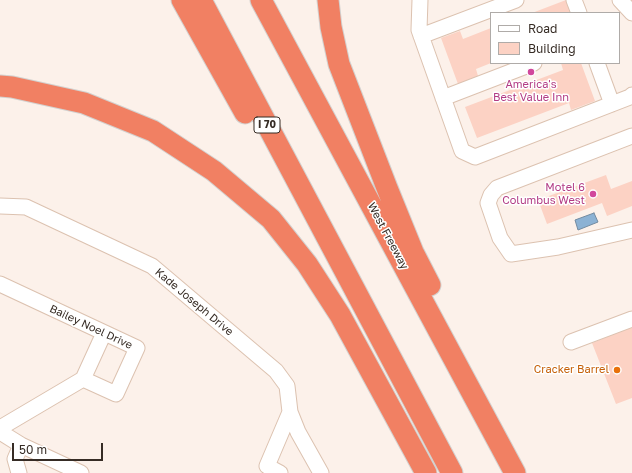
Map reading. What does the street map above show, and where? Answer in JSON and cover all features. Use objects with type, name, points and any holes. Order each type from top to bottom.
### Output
[{"type":"highway","points":[[182,0],[292,199],[334,249]]},
{"type":"highway","name":"I 70","points":[[201,0],[452,473]]},
{"type":"highway","name":"West Freeway","points":[[261,0],[515,473]]},
{"type":"highway","points":[[328,0],[331,27],[339,64],[413,252],[529,473]]},
{"type":"highway","points":[[0,86],[12,87],[84,103],[153,131],[214,171],[271,219],[307,264],[340,315],[426,473]]},
{"type":"street","points":[[420,0],[419,30],[421,36],[462,151],[475,157],[632,95]]},
{"type":"street","points":[[421,36],[516,0]]},
{"type":"street","points":[[574,0],[579,12]]},
{"type":"street","points":[[620,0],[632,13]]},
{"type":"street","points":[[443,98],[531,64]]},
{"type":"street","points":[[597,64],[612,104]]},
{"type":"street","points":[[632,136],[497,188],[488,202],[500,238],[511,254],[558,247],[632,230]]},
{"type":"street","name":"Kade Joseph Drive","points":[[0,206],[26,207],[152,266],[276,371],[287,386],[290,412],[298,432],[321,473]]},
{"type":"street","name":"Bailey Noel Drive","points":[[0,284],[137,348],[116,394],[83,379]]},
{"type":"street","points":[[571,342],[632,319]]},
{"type":"street","points":[[0,428],[83,379],[104,333]]},
{"type":"street","points":[[280,473],[267,466],[290,412]]},
{"type":"street","points":[[0,432],[21,445],[81,473]]},
{"type":"street","points":[[19,473],[15,458],[21,445]]},
{"type":"water","points":[[594,213],[598,222],[578,230],[575,220]]},
{"type":"building","points":[[566,0],[572,12],[535,12]]},
{"type":"building","points":[[490,28],[490,63],[476,69],[478,76],[458,84],[441,38],[460,31],[463,39]]},
{"type":"building","points":[[561,64],[581,64],[595,101],[571,110],[569,103],[477,138],[465,107],[563,70]]},
{"type":"building","name":"Motel 6 Columbus West","points":[[606,175],[611,189],[632,181],[632,206],[607,216],[602,203],[547,224],[538,200]]},
{"type":"building","name":"Cracker Barrel","points":[[632,327],[632,398],[616,404],[592,343]]},
{"type":"place","name":"America's Best Value Inn","points":[[531,72]]},
{"type":"place","name":"Motel 6 Columbus West","points":[[593,194]]},
{"type":"place","name":"Cracker Barrel","points":[[617,370]]}]
